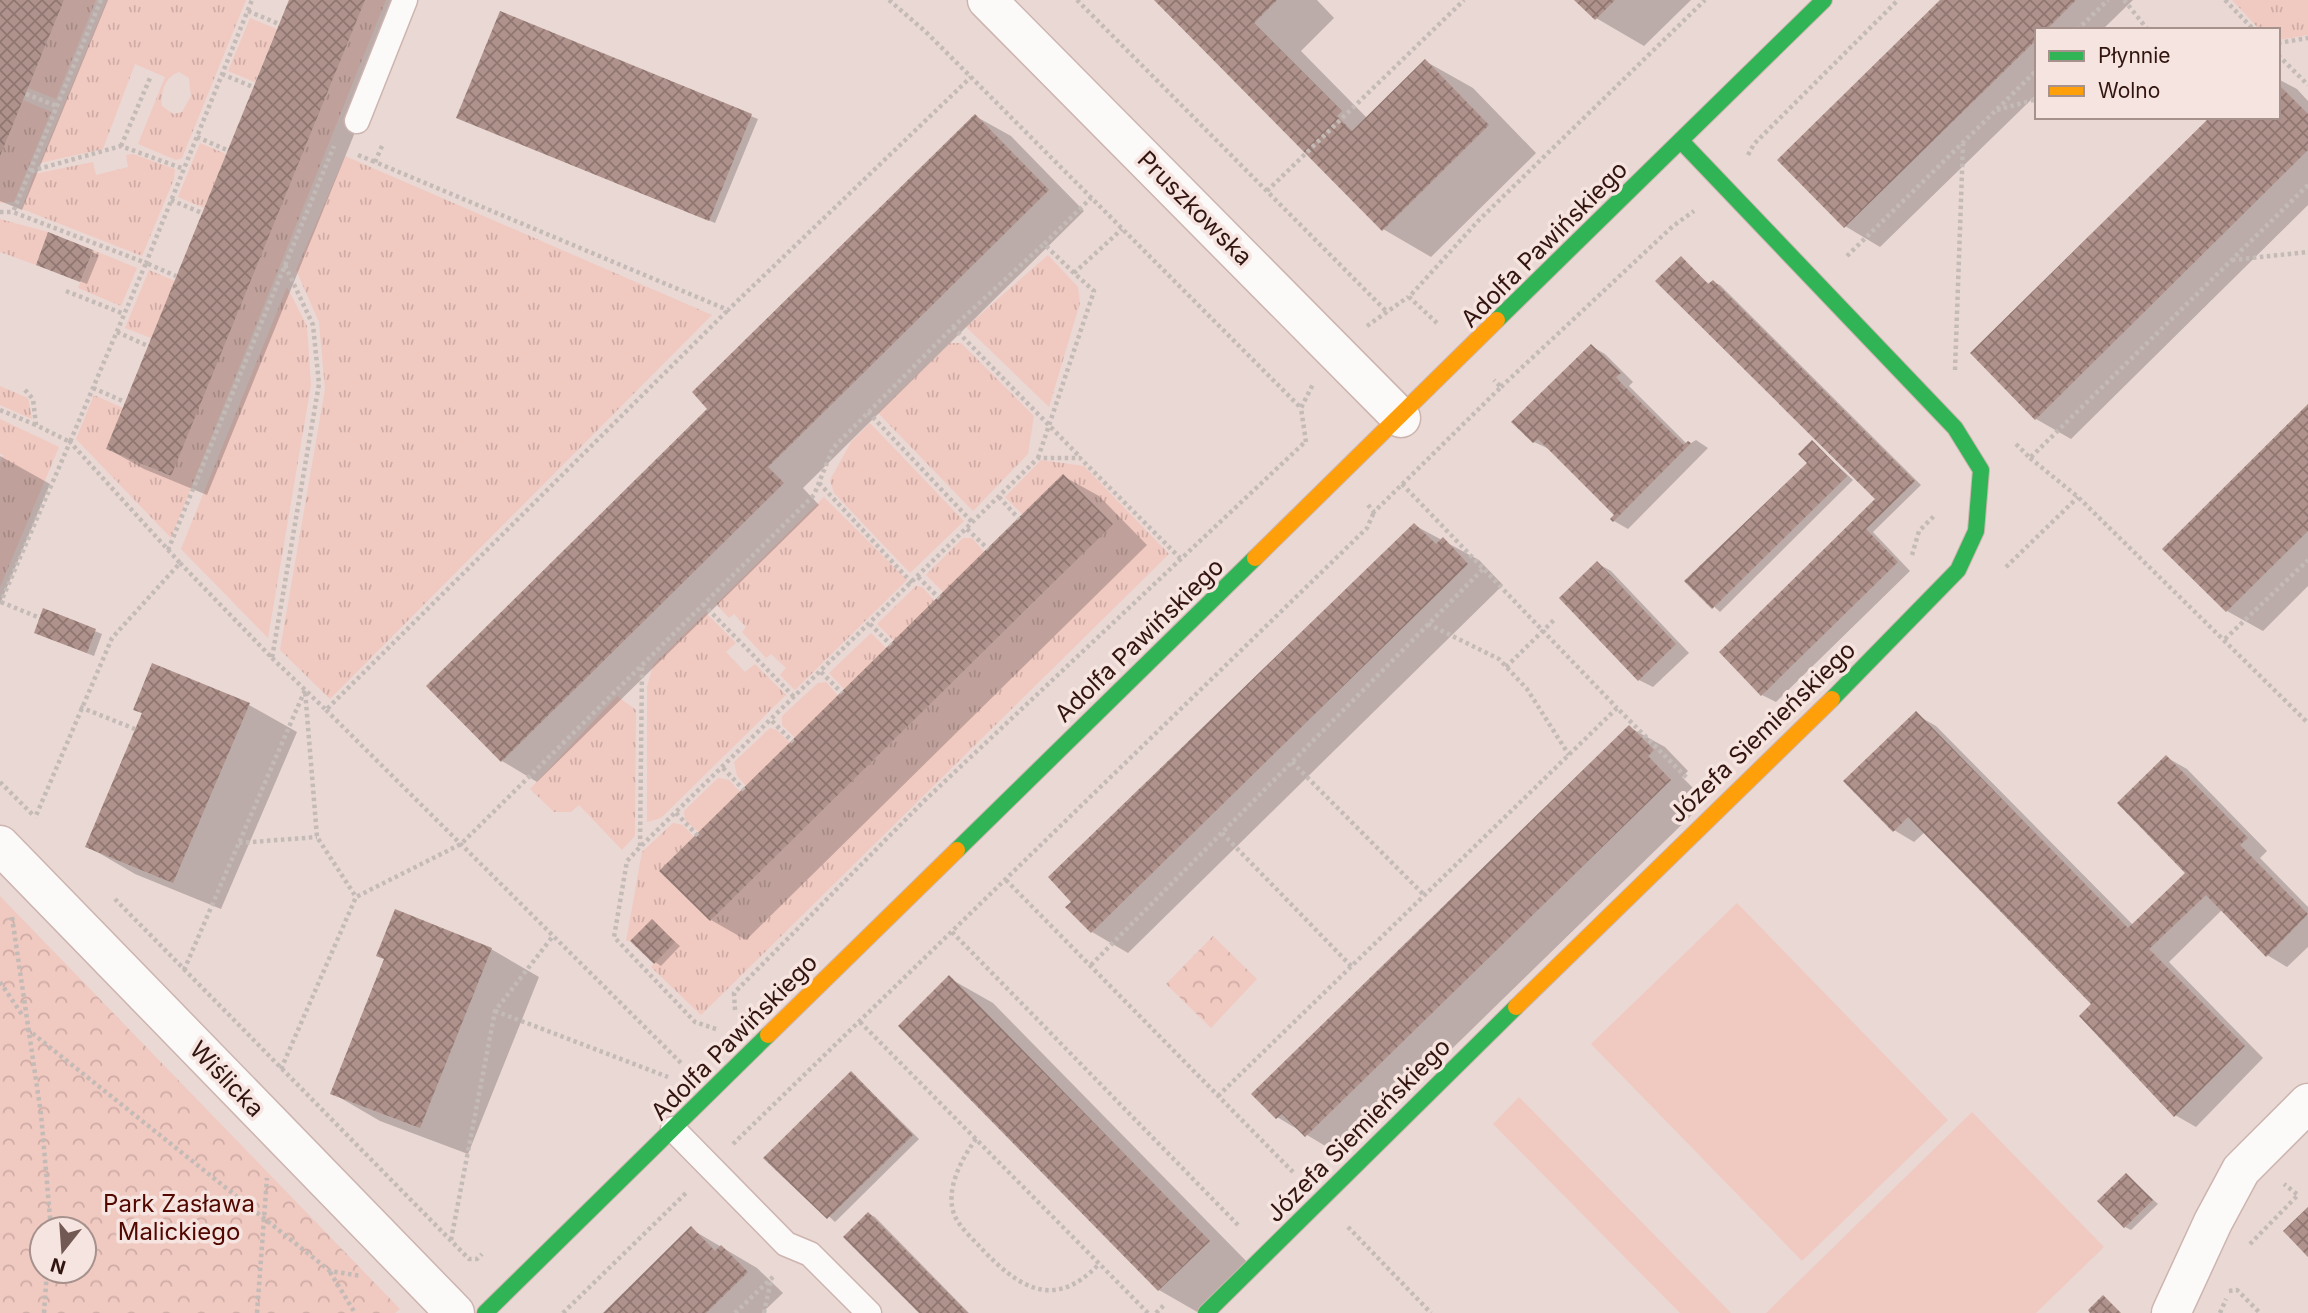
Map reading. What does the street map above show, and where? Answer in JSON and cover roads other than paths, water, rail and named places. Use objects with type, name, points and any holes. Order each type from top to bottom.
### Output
[{"type":"street","name":"Pruszkowska","points":[[987,0],[1401,418]]},
{"type":"street","name":"Adolfa Pawińskiego","points":[[485,1313],[1339,475],[1401,418],[1824,0]]},
{"type":"street","name":"Józefa Siemieńskiego","points":[[1206,1313],[1727,798],[1802,729],[1958,570],[1976,531],[1980,470],[1955,428],[1681,141]]},
{"type":"street","name":"Wiślicka","points":[[0,845],[455,1313]]},
{"type":"street","points":[[2171,1313],[2241,1170],[2308,1103]]},
{"type":"lane","points":[[357,121],[405,0]]},
{"type":"lane","points":[[673,1129],[786,1244],[810,1254],[869,1313]]},
{"type":"park label","name":"Park Zasława Malickiego","points":[[179,1217]]}]
